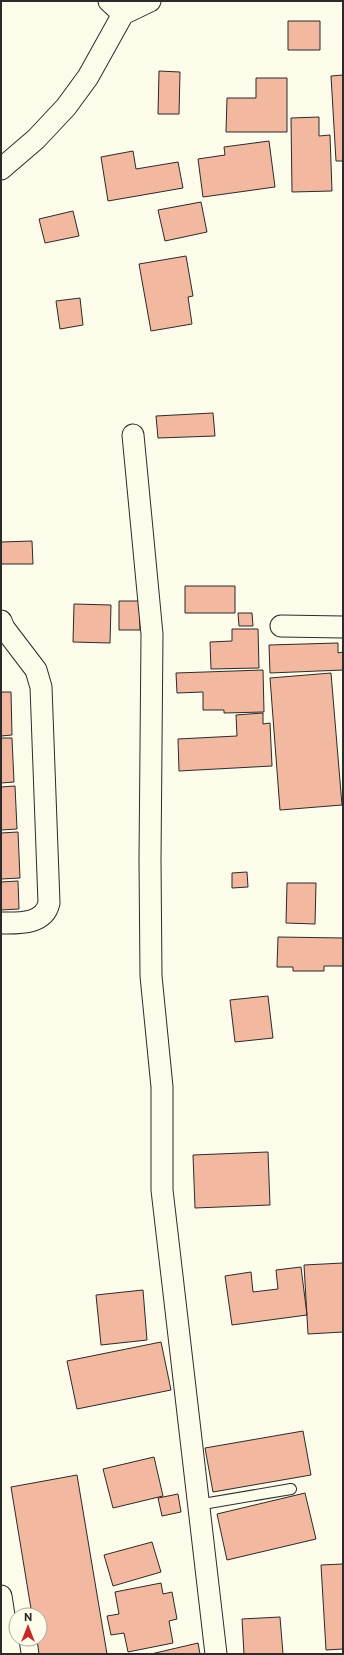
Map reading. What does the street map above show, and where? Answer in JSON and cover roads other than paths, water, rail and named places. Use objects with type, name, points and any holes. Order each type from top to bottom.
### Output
[{"type":"street","points":[[1,169],[36,139],[66,107],[88,76],[116,7],[150,1]]},
{"type":"street","points":[[133,434],[152,634],[150,860],[151,976],[162,1087],[162,1190],[197,1505],[216,1654]]},
{"type":"street","points":[[1,621],[4,628],[36,670],[41,686],[49,904],[46,911],[37,919],[25,922],[1,923]]},
{"type":"street","points":[[281,626],[343,627]]},
{"type":"street","points":[[1,1596],[10,1654]]},
{"type":"lane","points":[[197,1505],[291,1489]]}]
